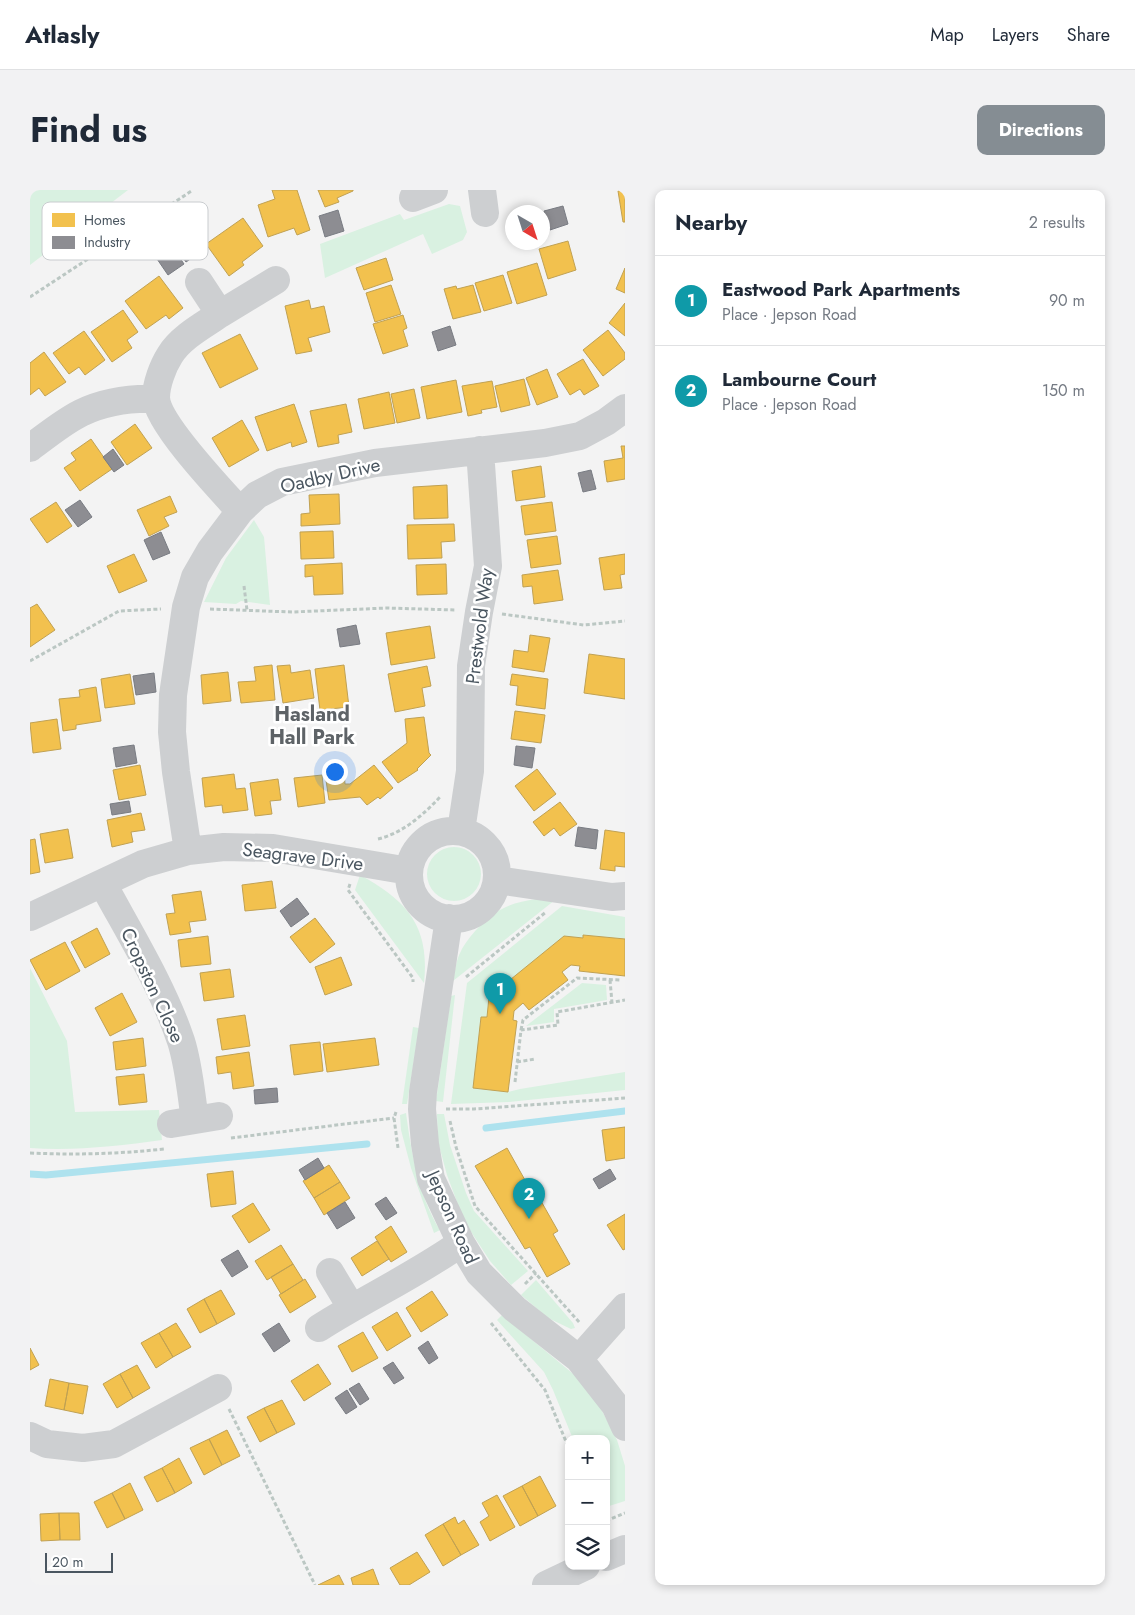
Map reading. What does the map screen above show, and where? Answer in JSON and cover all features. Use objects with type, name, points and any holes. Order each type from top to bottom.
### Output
[{"type":"street","points":[[240,511],[213,482],[174,433],[162,416],[156,399],[160,377],[170,354],[185,338],[276,280]]},
{"type":"street","points":[[199,282],[220,314]]},
{"type":"street","points":[[30,448],[82,413],[136,398],[156,399]]},
{"type":"street","name":"Oadby Drive","points":[[188,851],[172,732],[173,695],[186,607],[195,577],[206,557],[240,511],[257,495],[282,482],[375,463],[545,443],[580,436],[606,422],[625,408]]},
{"type":"street","name":"Prestwold Way","points":[[461,831],[470,771],[471,666],[488,566],[480,450]]},
{"type":"street","points":[[447,831],[461,831],[476,837],[489,849],[496,864],[497,880],[491,896],[481,909],[466,917],[449,918],[436,915],[424,908],[415,897],[410,884],[409,871],[413,857],[421,844],[432,835],[447,831]]},
{"type":"street","name":"Seagrave Drive","points":[[30,917],[143,864],[188,851],[224,848],[273,848],[409,871]]},
{"type":"street","points":[[497,880],[612,897],[625,896]]},
{"type":"street","name":"Cropston Close","points":[[103,884],[170,1012],[181,1042],[196,1129]]},
{"type":"street","name":"Jepson Road","points":[[449,918],[435,1109],[425,1144],[431,1179],[461,1244],[479,1273],[515,1309],[587,1349],[616,1405],[625,1427]]},
{"type":"street","points":[[320,1328],[351,1307],[432,1263],[461,1244]]},
{"type":"street","points":[[330,1272],[351,1307]]},
{"type":"street","points":[[587,1349],[625,1308]]},
{"type":"street","points":[[30,1436],[47,1444],[83,1448],[114,1444],[218,1388]]},
{"type":"street","points":[[546,1585],[578,1570]]},
{"type":"path","points":[[175,202],[193,190]]},
{"type":"path","points":[[30,297],[86,260]]},
{"type":"path","points":[[244,586],[247,610]]},
{"type":"path","points":[[30,661],[119,611],[186,607],[292,612],[387,608],[464,610],[584,625],[625,621]]},
{"type":"path","points":[[461,981],[572,891]]},
{"type":"path","points":[[515,1082],[523,1020],[577,978],[620,980]]},
{"type":"path","points":[[610,980],[612,1003]]},
{"type":"path","points":[[521,1030],[558,1024],[557,1012],[625,1000]]},
{"type":"path","points":[[518,1062],[536,1060]]},
{"type":"path","points":[[435,1109],[474,1109],[625,1098]]},
{"type":"path","points":[[435,1109],[448,1100]]},
{"type":"path","points":[[435,1109],[456,1147],[475,1206],[587,1349]]},
{"type":"path","points":[[30,1152],[74,1155],[125,1153],[196,1129],[394,1118]]},
{"type":"path","points":[[488,1319],[545,1390],[565,1439]]},
{"type":"path","points":[[218,1388],[315,1585]]},
{"type":"path","points":[[610,1519],[625,1513]]},
{"type":"green space","points":[[30,190],[128,190],[112,202],[42,202],[42,256],[30,265]]},
{"type":"green space","points":[[449,204],[460,206],[467,232],[463,240],[432,254],[423,234],[325,278],[320,244],[400,214],[404,220]]},
{"type":"green space","points":[[254,520],[264,537],[270,605],[241,601],[236,604],[204,602],[226,558]]},
{"type":"green space","points":[[454,847],[464,849],[473,855],[479,864],[481,874],[479,884],[473,893],[464,899],[454,901],[444,899],[435,893],[429,884],[427,874],[429,864],[435,855],[444,849]]},
{"type":"green space","points":[[360,875],[391,895],[412,918],[419,931],[423,946],[425,963],[424,983],[355,890]]},
{"type":"green space","points":[[536,899],[555,900],[453,981],[459,954],[468,939],[479,927],[491,916],[506,907]]},
{"type":"green space","points":[[562,906],[625,917],[625,939],[584,935],[583,938],[564,936],[489,997],[487,1017],[481,1017],[473,1088],[508,1092],[625,1072],[625,1090],[509,1102],[451,1104],[467,983]]},
{"type":"green space","points":[[30,968],[67,1041],[75,1112],[159,1110],[162,1140],[63,1149],[30,1148]]},
{"type":"green space","points":[[582,983],[606,985],[607,1000],[554,1009],[554,1022],[526,1026]]},
{"type":"green space","points":[[455,995],[443,1102],[436,1101],[451,996]]},
{"type":"green space","points":[[413,1027],[419,1028],[407,1104],[402,1104]]},
{"type":"green space","points":[[406,1113],[413,1158],[421,1188],[440,1230],[434,1233],[411,1168],[401,1130],[400,1115]]},
{"type":"green space","points":[[437,1114],[444,1114],[450,1145],[474,1211],[528,1271],[511,1285],[490,1261],[464,1221],[447,1175],[438,1142]]},
{"type":"green space","points":[[536,1280],[573,1323],[575,1328],[571,1329],[548,1318],[521,1295]]},
{"type":"green space","points":[[502,1315],[577,1377],[599,1405],[617,1440],[625,1466],[625,1501],[610,1506],[610,1435],[571,1435],[544,1372],[497,1320]]},
{"type":"building: Homes","points":[[272,190],[297,190],[310,230],[297,235],[294,228],[268,237],[258,205],[275,199]]},
{"type":"building: Homes","points":[[318,190],[353,191],[337,198],[339,202],[325,207]]},
{"type":"building: Homes","points":[[625,190],[625,222],[623,222],[618,191]]},
{"type":"building: Homes","points":[[243,218],[263,246],[242,262],[244,265],[229,276],[208,247],[208,243]]},
{"type":"building: Homes","points":[[568,241],[576,270],[548,279],[539,250],[550,250],[550,246]]},
{"type":"building: Homes","points":[[386,258],[393,280],[364,290],[356,268]]},
{"type":"building: Homes","points":[[537,263],[547,295],[517,304],[507,272]]},
{"type":"building: Homes","points":[[625,268],[625,293],[616,289]]},
{"type":"building: Homes","points":[[503,275],[512,303],[484,311],[475,283]]},
{"type":"building: Homes","points":[[159,276],[183,308],[169,319],[166,315],[146,329],[125,301]]},
{"type":"building: Homes","points":[[391,285],[401,314],[375,322],[366,293]]},
{"type":"building: Homes","points":[[473,285],[481,312],[453,319],[444,289],[456,286],[457,289]]},
{"type":"building: Homes","points":[[309,300],[311,309],[324,306],[330,332],[308,338],[312,351],[296,354],[285,306]]},
{"type":"building: Homes","points":[[625,303],[625,336],[609,323]]},
{"type":"building: Homes","points":[[123,310],[138,332],[127,340],[132,348],[112,362],[91,332]]},
{"type":"building: Homes","points":[[403,315],[407,328],[403,330],[408,346],[383,354],[373,324]]},
{"type":"building: Homes","points":[[608,330],[625,353],[625,359],[603,376],[583,350]]},
{"type":"building: Homes","points":[[84,331],[105,360],[85,375],[79,367],[69,374],[53,353]]},
{"type":"building: Homes","points":[[240,334],[258,369],[220,388],[202,353]]},
{"type":"building: Homes","points":[[44,352],[66,382],[45,396],[39,388],[30,395],[30,363]]},
{"type":"building: Homes","points":[[583,359],[599,386],[584,395],[580,389],[570,395],[557,374]]},
{"type":"building: Homes","points":[[547,369],[558,397],[537,405],[526,378]]},
{"type":"building: Homes","points":[[524,379],[530,405],[501,412],[495,386]]},
{"type":"building: Homes","points":[[456,380],[462,412],[427,419],[421,387]]},
{"type":"building: Homes","points":[[492,381],[497,407],[481,410],[482,413],[468,416],[462,386]]},
{"type":"building: Homes","points":[[414,389],[420,418],[397,423],[391,394]]},
{"type":"building: Homes","points":[[389,392],[395,423],[364,429],[358,399]]},
{"type":"building: Homes","points":[[294,404],[307,442],[292,447],[291,442],[267,451],[255,417]]},
{"type":"building: Homes","points":[[346,404],[352,432],[338,435],[339,443],[318,447],[310,411]]},
{"type":"building: Homes","points":[[242,420],[259,450],[229,467],[212,438]]},
{"type":"building: Homes","points":[[135,424],[152,448],[127,465],[111,442]]},
{"type":"building: Homes","points":[[91,439],[112,469],[80,491],[64,468],[76,460],[71,453]]},
{"type":"building: Homes","points":[[621,446],[625,446],[625,479],[607,482],[604,461],[623,458]]},
{"type":"building: Homes","points":[[541,466],[545,497],[516,501],[512,471]]},
{"type":"building: Homes","points":[[447,485],[448,518],[414,519],[413,487]]},
{"type":"building: Homes","points":[[339,494],[340,524],[301,526],[301,514],[310,513],[309,495]]},
{"type":"building: Homes","points":[[170,496],[177,512],[164,517],[169,526],[149,536],[137,510]]},
{"type":"building: Homes","points":[[56,502],[72,526],[47,543],[30,519]]},
{"type":"building: Homes","points":[[552,502],[556,531],[525,535],[521,506]]},
{"type":"building: Homes","points":[[454,524],[455,541],[441,542],[442,558],[408,559],[407,525]]},
{"type":"building: Homes","points":[[333,531],[334,558],[301,559],[300,532]]},
{"type":"building: Homes","points":[[557,536],[561,564],[531,568],[527,540]]},
{"type":"building: Homes","points":[[134,554],[147,581],[119,593],[107,566]]},
{"type":"building: Homes","points":[[625,554],[625,574],[620,575],[622,588],[604,590],[599,558]]},
{"type":"building: Homes","points":[[342,563],[343,594],[314,595],[313,576],[305,577],[305,565]]},
{"type":"building: Homes","points":[[446,564],[447,594],[417,595],[416,565]]},
{"type":"building: Homes","points":[[558,570],[563,600],[534,604],[532,586],[523,587],[522,575]]},
{"type":"building: Homes","points":[[37,604],[55,630],[30,647],[30,608]]},
{"type":"building: Homes","points":[[430,626],[435,658],[391,665],[386,633]]},
{"type":"building: Homes","points":[[530,635],[550,638],[544,672],[512,667],[514,650],[528,652]]},
{"type":"building: Homes","points":[[589,654],[625,659],[625,699],[584,693]]},
{"type":"building: Homes","points":[[272,665],[275,700],[241,703],[238,682],[256,681],[254,667]]},
{"type":"building: Homes","points":[[290,665],[291,673],[310,670],[314,698],[283,703],[277,666]]},
{"type":"building: Homes","points":[[344,665],[349,707],[320,710],[315,669]]},
{"type":"building: Homes","points":[[427,666],[431,686],[422,688],[425,706],[395,712],[388,674]]},
{"type":"building: Homes","points":[[228,672],[231,701],[203,704],[201,675]]},
{"type":"building: Homes","points":[[130,674],[135,704],[105,708],[101,679]]},
{"type":"building: Homes","points":[[512,674],[548,679],[545,709],[516,705],[518,686],[510,685]]},
{"type":"building: Homes","points":[[96,687],[101,721],[76,725],[76,729],[63,731],[59,699],[80,697],[79,690]]},
{"type":"building: Homes","points":[[515,711],[545,715],[541,743],[511,739]]},
{"type":"building: Homes","points":[[424,717],[429,753],[431,755],[418,770],[398,783],[382,762],[407,743],[405,719]]},
{"type":"building: Homes","points":[[57,719],[61,749],[33,753],[30,723]]},
{"type":"building: Homes","points":[[140,765],[146,795],[119,800],[113,770]]},
{"type":"building: Homes","points":[[374,765],[393,788],[380,799],[378,797],[367,805],[360,797],[329,800],[325,774],[344,771],[345,784],[350,784]]},
{"type":"building: Homes","points":[[537,769],[556,794],[534,811],[515,786]]},
{"type":"building: Homes","points":[[234,774],[236,789],[245,788],[248,810],[223,813],[222,805],[205,807],[202,778]]},
{"type":"building: Homes","points":[[322,775],[325,803],[298,807],[294,778]]},
{"type":"building: Homes","points":[[278,779],[281,800],[270,801],[272,814],[255,816],[250,783]]},
{"type":"building: Homes","points":[[560,802],[577,824],[560,836],[554,828],[544,836],[533,822]]},
{"type":"building: Homes","points":[[141,813],[145,830],[131,832],[133,842],[112,847],[107,820]]},
{"type":"building: Homes","points":[[68,829],[73,858],[45,863],[40,834]]},
{"type":"building: Homes","points":[[605,830],[625,833],[625,867],[615,866],[615,871],[600,869]]},
{"type":"building: Homes","points":[[35,839],[40,872],[30,874],[30,840]]},
{"type":"building: Homes","points":[[272,881],[276,908],[245,911],[242,885]]},
{"type":"building: Homes","points":[[201,891],[206,920],[189,922],[191,932],[170,935],[166,914],[175,913],[172,895]]},
{"type":"building: Homes","points":[[315,918],[335,944],[310,963],[290,937]]},
{"type":"building: Homes","points":[[97,928],[110,954],[85,968],[71,942]]},
{"type":"building: Homes","points":[[583,935],[625,939],[625,976],[579,971],[580,966],[571,965],[562,972],[568,980],[529,1010],[523,1003],[514,1011],[513,1020],[517,1021],[508,1092],[473,1088],[481,1017],[487,1017],[489,997],[564,936],[583,938]]},
{"type":"building: Homes","points":[[208,936],[211,964],[181,967],[178,940]]},
{"type":"building: Homes","points":[[65,942],[80,971],[46,990],[30,960]]},
{"type":"building: Homes","points":[[341,957],[352,985],[325,995],[315,967]]},
{"type":"building: Homes","points":[[230,969],[234,997],[204,1001],[200,973]]},
{"type":"building: Homes","points":[[122,993],[137,1022],[110,1036],[95,1008]]},
{"type":"building: Homes","points":[[245,1015],[250,1046],[222,1050],[217,1019]]},
{"type":"building: Homes","points":[[143,1038],[146,1066],[116,1070],[113,1042]]},
{"type":"building: Homes","points":[[375,1038],[379,1065],[327,1072],[323,1044]]},
{"type":"building: Homes","points":[[320,1042],[323,1071],[294,1075],[290,1045]]},
{"type":"building: Homes","points":[[249,1052],[254,1086],[233,1089],[231,1072],[218,1074],[216,1057]]},
{"type":"building: Homes","points":[[144,1074],[147,1102],[119,1105],[116,1077]]},
{"type":"building: Homes","points":[[625,1127],[625,1158],[606,1161],[602,1130]]},
{"type":"building: Homes","points":[[507,1148],[530,1189],[533,1187],[558,1231],[553,1234],[570,1264],[547,1277],[530,1247],[525,1249],[475,1166]]},
{"type":"building: Homes","points":[[329,1165],[340,1182],[314,1198],[303,1181]]},
{"type":"building: Homes","points":[[233,1171],[236,1204],[211,1207],[207,1174]]},
{"type":"building: Homes","points":[[340,1182],[350,1198],[324,1215],[314,1198]]},
{"type":"building: Homes","points":[[253,1203],[270,1230],[249,1243],[232,1216]]},
{"type":"building: Homes","points":[[625,1214],[625,1249],[623,1250],[607,1225]]},
{"type":"building: Homes","points":[[391,1226],[407,1252],[391,1262],[375,1237]]},
{"type":"building: Homes","points":[[377,1241],[389,1259],[362,1276],[351,1258]]},
{"type":"building: Homes","points":[[281,1245],[293,1264],[267,1280],[255,1261]]},
{"type":"building: Homes","points":[[293,1264],[303,1280],[281,1294],[271,1277]]},
{"type":"building: Homes","points":[[305,1279],[316,1297],[290,1313],[279,1295]]},
{"type":"building: Homes","points":[[221,1290],[235,1314],[217,1324],[204,1299]]},
{"type":"building: Homes","points":[[432,1291],[448,1315],[421,1332],[406,1308]]},
{"type":"building: Homes","points":[[204,1299],[217,1324],[200,1333],[187,1309]]},
{"type":"building: Homes","points":[[397,1312],[411,1336],[387,1351],[372,1327]]},
{"type":"building: Homes","points":[[176,1323],[191,1347],[173,1357],[159,1333]]},
{"type":"building: Homes","points":[[363,1332],[378,1358],[352,1372],[338,1346]]},
{"type":"building: Homes","points":[[159,1333],[173,1357],[156,1368],[141,1343]]},
{"type":"building: Homes","points":[[30,1348],[39,1365],[30,1370]]},
{"type":"building: Homes","points":[[318,1364],[331,1384],[304,1401],[291,1381]]},
{"type":"building: Homes","points":[[137,1365],[150,1388],[133,1398],[120,1374]]},
{"type":"building: Homes","points":[[120,1374],[133,1398],[117,1408],[103,1384]]},
{"type":"building: Homes","points":[[50,1379],[69,1383],[64,1410],[45,1406]]},
{"type":"building: Homes","points":[[69,1383],[88,1386],[83,1414],[64,1410]]},
{"type":"building: Homes","points":[[282,1400],[295,1424],[277,1433],[264,1408]]},
{"type":"building: Homes","points":[[264,1408],[277,1433],[260,1442],[247,1417]]},
{"type":"building: Homes","points":[[227,1430],[240,1456],[222,1465],[209,1439]]},
{"type":"building: Homes","points":[[209,1439],[222,1465],[204,1475],[190,1448]]},
{"type":"building: Homes","points":[[179,1458],[192,1483],[175,1493],[162,1468]]},
{"type":"building: Homes","points":[[162,1468],[175,1493],[157,1502],[144,1477]]},
{"type":"building: Homes","points":[[540,1476],[556,1506],[538,1516],[522,1486]]},
{"type":"building: Homes","points":[[130,1483],[143,1510],[125,1519],[112,1493]]},
{"type":"building: Homes","points":[[522,1486],[538,1516],[520,1526],[503,1496]]},
{"type":"building: Homes","points":[[112,1493],[125,1519],[107,1528],[94,1502]]},
{"type":"building: Homes","points":[[497,1495],[515,1527],[490,1541],[480,1522],[489,1516],[482,1503]]},
{"type":"building: Homes","points":[[59,1513],[60,1540],[41,1541],[40,1514]]},
{"type":"building: Homes","points":[[59,1513],[79,1513],[80,1540],[60,1540]]},
{"type":"building: Homes","points":[[455,1517],[458,1524],[464,1520],[479,1545],[461,1555],[443,1524]]},
{"type":"building: Homes","points":[[443,1524],[461,1555],[443,1566],[425,1535]]},
{"type":"building: Homes","points":[[417,1552],[430,1572],[409,1585],[400,1585],[390,1568]]},
{"type":"building: Homes","points":[[373,1569],[379,1585],[353,1585],[351,1578]]},
{"type":"building: Homes","points":[[339,1575],[344,1585],[318,1585]]},
{"type":"building: Industry","points":[[563,206],[568,224],[550,230],[550,209]]},
{"type":"building: Industry","points":[[338,210],[344,231],[325,237],[319,216]]},
{"type":"building: Industry","points":[[158,260],[181,260],[184,264],[168,275]]},
{"type":"building: Industry","points":[[450,326],[456,345],[438,351],[432,332]]},
{"type":"building: Industry","points":[[113,449],[124,465],[114,472],[103,457]]},
{"type":"building: Industry","points":[[591,470],[596,489],[583,492],[578,473]]},
{"type":"building: Industry","points":[[80,500],[92,517],[78,527],[65,510]]},
{"type":"building: Industry","points":[[161,532],[170,553],[153,560],[144,540]]},
{"type":"building: Industry","points":[[356,625],[360,644],[340,647],[337,629]]},
{"type":"building: Industry","points":[[154,673],[156,692],[136,695],[133,676]]},
{"type":"building: Industry","points":[[134,745],[137,763],[116,767],[113,748]]},
{"type":"building: Industry","points":[[516,746],[535,748],[532,768],[514,765]]},
{"type":"building: Industry","points":[[129,801],[131,812],[112,815],[110,804]]},
{"type":"building: Industry","points":[[578,827],[598,830],[596,849],[575,846]]},
{"type":"building: Industry","points":[[297,898],[309,914],[291,927],[280,911]]},
{"type":"building: Industry","points":[[277,1088],[278,1102],[255,1104],[254,1090]]},
{"type":"building: Industry","points":[[318,1158],[324,1168],[305,1180],[299,1170]]},
{"type":"building: Industry","points":[[610,1169],[616,1179],[599,1189],[593,1179]]},
{"type":"building: Industry","points":[[386,1197],[397,1213],[386,1220],[375,1204]]},
{"type":"building: Industry","points":[[345,1202],[355,1218],[337,1229],[327,1213]]},
{"type":"building: Industry","points":[[238,1250],[248,1267],[232,1277],[221,1260]]},
{"type":"building: Industry","points":[[279,1323],[290,1341],[274,1352],[262,1334]]},
{"type":"building: Industry","points":[[428,1341],[438,1358],[429,1364],[418,1348]]},
{"type":"building: Industry","points":[[393,1362],[404,1378],[394,1384],[383,1368]]},
{"type":"building: Industry","points":[[359,1383],[369,1399],[360,1405],[349,1389]]},
{"type":"building: Industry","points":[[347,1390],[357,1407],[346,1414],[335,1398]]},
{"type":"waterway","points":[[486,1128],[625,1111]]},
{"type":"waterway","points":[[30,1174],[46,1175],[367,1144]]},
{"type":"place","name":"Eastwood Park Apartments","points":[[500,1014]]},
{"type":"place","name":"Lambourne Court","points":[[529,1219]]},
{"type":"district","name":"Hasland Hall Park","points":[[312,726]]}]
